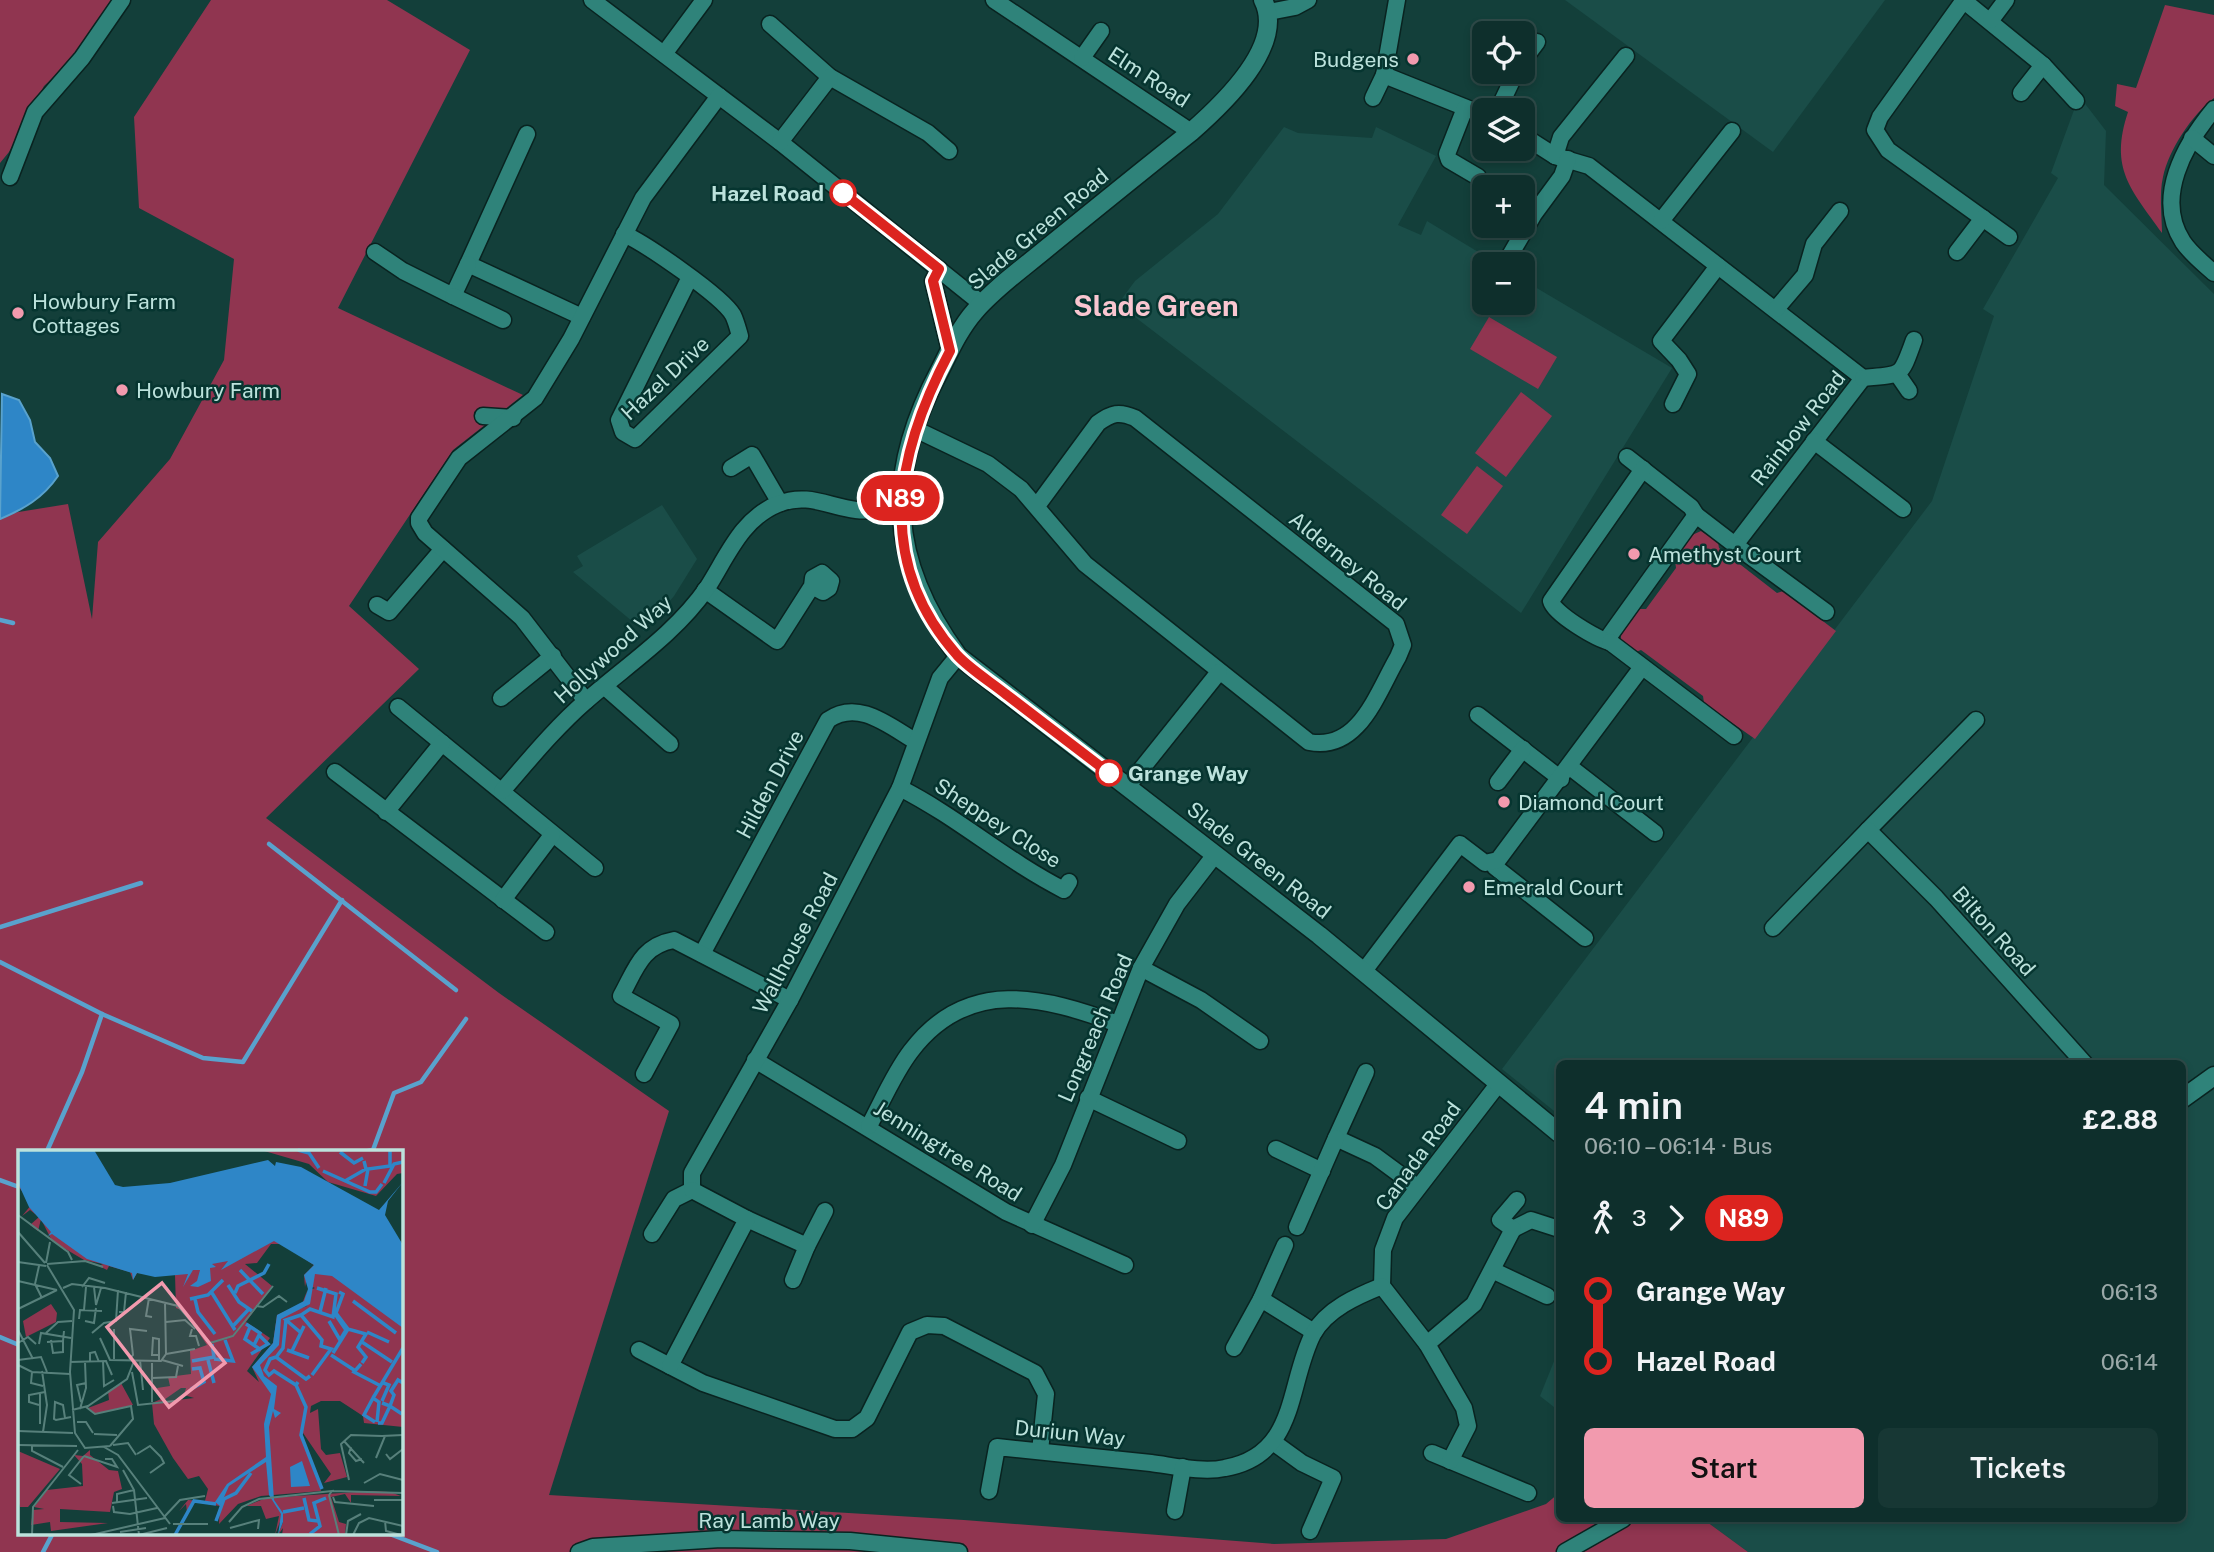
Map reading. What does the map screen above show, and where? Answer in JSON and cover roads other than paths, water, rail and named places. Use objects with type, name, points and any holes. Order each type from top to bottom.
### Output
[{"type":"street","points":[[10,177],[35,112],[82,58],[121,0]]},
{"type":"street","points":[[592,0],[780,142],[982,304]]},
{"type":"street","points":[[664,54],[704,0]]},
{"type":"street","name":"Elm Road","points":[[994,0],[1191,132]]},
{"type":"street","name":"Slade Green Road","points":[[1308,0],[1295,8],[1266,6],[1265,40],[1252,66],[1191,132],[982,304],[965,324],[926,396],[902,477],[899,508],[915,584],[924,606],[958,656],[1364,971],[1556,1130]]},
{"type":"street","points":[[1373,99],[1384,75],[1397,0]]},
{"type":"street","points":[[2009,237],[1888,150],[1875,130],[1880,117],[1964,0],[2042,65],[2076,101]]},
{"type":"street","points":[[1991,20],[2006,0]]},
{"type":"street","points":[[770,24],[830,77],[928,133],[949,151]]},
{"type":"street","name":"Elm Road","points":[[1082,58],[1101,31]]},
{"type":"street","points":[[1512,252],[1534,214],[1562,176],[1561,137],[1626,56]]},
{"type":"street","points":[[2021,93],[2042,65]]},
{"type":"street","points":[[1384,75],[1472,111]]},
{"type":"street","points":[[780,142],[830,77]]},
{"type":"street","points":[[586,701],[553,656],[505,602],[443,550],[422,530],[419,523],[421,515],[455,462],[535,398],[582,317],[643,198],[719,96]]},
{"type":"street","points":[[1465,108],[1447,154],[1449,160],[1475,175]]},
{"type":"street","points":[[2214,109],[2192,138],[2172,187],[2173,215],[2183,242],[2214,273]]},
{"type":"street","points":[[1661,221],[1732,131]]},
{"type":"street","points":[[453,296],[527,134]]},
{"type":"street","points":[[2192,138],[2214,156]]},
{"type":"street","name":"Rainbow Road","points":[[1535,142],[1562,158],[1589,166],[1863,378],[1735,545]]},
{"type":"street","points":[[1776,309],[1805,275],[1814,244],[1840,211]]},
{"type":"street","points":[[1957,252],[1983,218]]},
{"type":"street","name":"Hazel Drive","points":[[624,234],[690,277],[732,314],[740,336],[635,439],[623,432],[620,420],[690,277]]},
{"type":"street","points":[[375,252],[403,271],[503,320]]},
{"type":"street","points":[[468,264],[582,317]]},
{"type":"street","points":[[1673,404],[1687,382],[1688,374],[1661,341],[1718,265]]},
{"type":"street","points":[[939,269],[933,281],[950,351]]},
{"type":"street","points":[[1863,378],[1898,375],[1903,370],[1914,340]]},
{"type":"street","points":[[1898,375],[1909,391]]},
{"type":"street","name":"Alderney Road","points":[[915,429],[988,464],[1037,506],[1043,518],[1085,564],[1309,742],[1324,745],[1341,741],[1355,731],[1403,645],[1396,624],[1135,418],[1122,412],[1110,414],[1098,423],[1037,506]]},
{"type":"street","points":[[483,415],[513,418]]},
{"type":"street","points":[[1814,441],[1903,509]]},
{"type":"street","points":[[731,468],[757,452],[780,503]]},
{"type":"street","points":[[1627,457],[1692,507],[1696,515],[1826,611]]},
{"type":"street","points":[[1643,469],[1551,601],[1556,610],[1600,640],[1610,642],[1734,736]]},
{"type":"street","name":"Hollywood Way","points":[[502,791],[546,740],[586,701],[659,640],[705,590],[747,525],[780,503],[824,500],[857,510],[899,508]]},
{"type":"street","points":[[1610,642],[1610,635],[1696,515]]},
{"type":"street","points":[[377,605],[389,612],[443,550]]},
{"type":"street","points":[[705,590],[773,647],[812,586]]},
{"type":"street","points":[[501,698],[553,656]]},
{"type":"street","name":"Wallhouse Road","points":[[692,1191],[692,1173],[790,1000],[900,788],[940,678],[958,656]]},
{"type":"street","points":[[1364,971],[1460,844],[1486,863],[1498,860],[1566,773],[1642,667]]},
{"type":"street","points":[[1127,787],[1219,672]]},
{"type":"street","points":[[605,687],[670,744]]},
{"type":"street","points":[[398,707],[595,868]]},
{"type":"street","name":"Hilden Drive","points":[[702,954],[828,720],[840,712],[853,710],[867,714],[915,741]]},
{"type":"street","points":[[1478,715],[1523,749],[1566,773],[1655,832]]},
{"type":"street","points":[[1773,928],[1976,720]]},
{"type":"street","points":[[386,811],[443,743]]},
{"type":"street","points":[[1498,782],[1523,749]]},
{"type":"street","points":[[335,772],[546,932]]},
{"type":"street","name":"Sheppey Close","points":[[900,788],[955,818],[1005,856],[1064,890]]},
{"type":"street","name":"Bilton Road","points":[[1868,830],[1936,898],[2081,1060]]},
{"type":"street","points":[[503,900],[552,835]]},
{"type":"street","name":"Longreach Road","points":[[1032,1226],[1063,1165],[1141,968],[1177,904],[1214,856]]},
{"type":"street","points":[[1492,862],[1494,867],[1585,938]]},
{"type":"street","points":[[644,1074],[671,1024],[621,996],[643,955],[657,943],[674,940],[790,1000]]},
{"type":"street","points":[[1141,968],[1201,1000],[1260,1041]]},
{"type":"street","points":[[869,1126],[910,1051],[928,1032],[970,1007],[996,999],[1031,998],[1118,1024]]},
{"type":"street","name":"Jenningtree Road","points":[[755,1060],[1032,1226],[1125,1265]]},
{"type":"street","points":[[1297,1227],[1366,1072]]},
{"type":"street","points":[[2186,1096],[2214,1076]]},
{"type":"street","name":"Canada Road","points":[[1382,1286],[1383,1250],[1395,1218],[1499,1083]]},
{"type":"street","points":[[1088,1098],[1178,1142]]},
{"type":"street","points":[[1336,1138],[1376,1156],[1417,1187]]},
{"type":"street","points":[[1276,1149],[1322,1171]]},
{"type":"street","points":[[652,1234],[674,1199],[692,1191],[807,1246]]},
{"type":"street","points":[[1513,1229],[1500,1220],[1517,1200]]},
{"type":"street","points":[[793,1280],[825,1211]]},
{"type":"street","points":[[670,1366],[747,1219]]},
{"type":"street","points":[[1427,1345],[1474,1304],[1494,1271],[1513,1229],[1531,1220],[1556,1228]]},
{"type":"street","points":[[1234,1348],[1261,1299],[1285,1245]]},
{"type":"street","points":[[1494,1271],[1547,1296]]},
{"type":"street","points":[[1382,1286],[1427,1345],[1454,1389],[1468,1426],[1450,1461]]},
{"type":"street","name":"Duriun Way","points":[[989,1491],[997,1447],[1183,1467],[1224,1469],[1249,1460],[1273,1442],[1289,1418],[1298,1377],[1314,1332],[1333,1312],[1357,1296],[1382,1286]]},
{"type":"street","points":[[1261,1299],[1314,1332]]},
{"type":"street","points":[[639,1350],[703,1383],[835,1429],[852,1429],[867,1419],[910,1332],[927,1325],[944,1326],[1035,1373],[1046,1394],[1040,1451]]},
{"type":"street","points":[[1273,1442],[1302,1463],[1333,1478],[1310,1531]]},
{"type":"street","points":[[1432,1453],[1528,1493]]},
{"type":"street","points":[[1175,1511],[1183,1467]]},
{"type":"street","points":[[1565,1552],[1618,1522]]},
{"type":"street","name":"Ray Lamb Way","points":[[579,1552],[593,1547],[721,1539],[850,1541],[959,1552]]},
{"type":"water","points":[[2,394],[19,400],[30,420],[35,442],[50,458],[58,476],[46,491],[32,502],[0,519]]},
{"type":"waterway","points":[[0,620],[13,623]]},
{"type":"waterway","points":[[269,844],[456,990]]},
{"type":"waterway","points":[[0,927],[141,883]]},
{"type":"waterway","points":[[0,962],[102,1014],[203,1058],[243,1062],[342,900]]},
{"type":"waterway","points":[[47,1150],[82,1072],[102,1014]]},
{"type":"waterway","points":[[373,1150],[394,1093],[421,1082],[466,1019]]},
{"type":"waterway","points":[[0,1180],[18,1187]]},
{"type":"waterway","points":[[0,1337],[18,1345]]},
{"type":"waterway","points":[[43,1552],[52,1534]]},
{"type":"waterway","points":[[390,1534],[437,1552]]},
{"type":"place","name":"Budgens","points":[[1413,59]]},
{"type":"place","name":"Hazel Road","points":[[843,193]]},
{"type":"place","name":"Howbury Farm Cottages","points":[[18,313]]},
{"type":"place","name":"Howbury Farm","points":[[122,390]]},
{"type":"place","name":"Amethyst Court","points":[[1634,554]]},
{"type":"place","name":"Grange Way","points":[[1109,773]]},
{"type":"place","name":"Diamond Court","points":[[1504,802]]},
{"type":"place","name":"Emerald Court","points":[[1469,887]]},
{"type":"district","name":"Slade Green","points":[[1156,305]]}]
